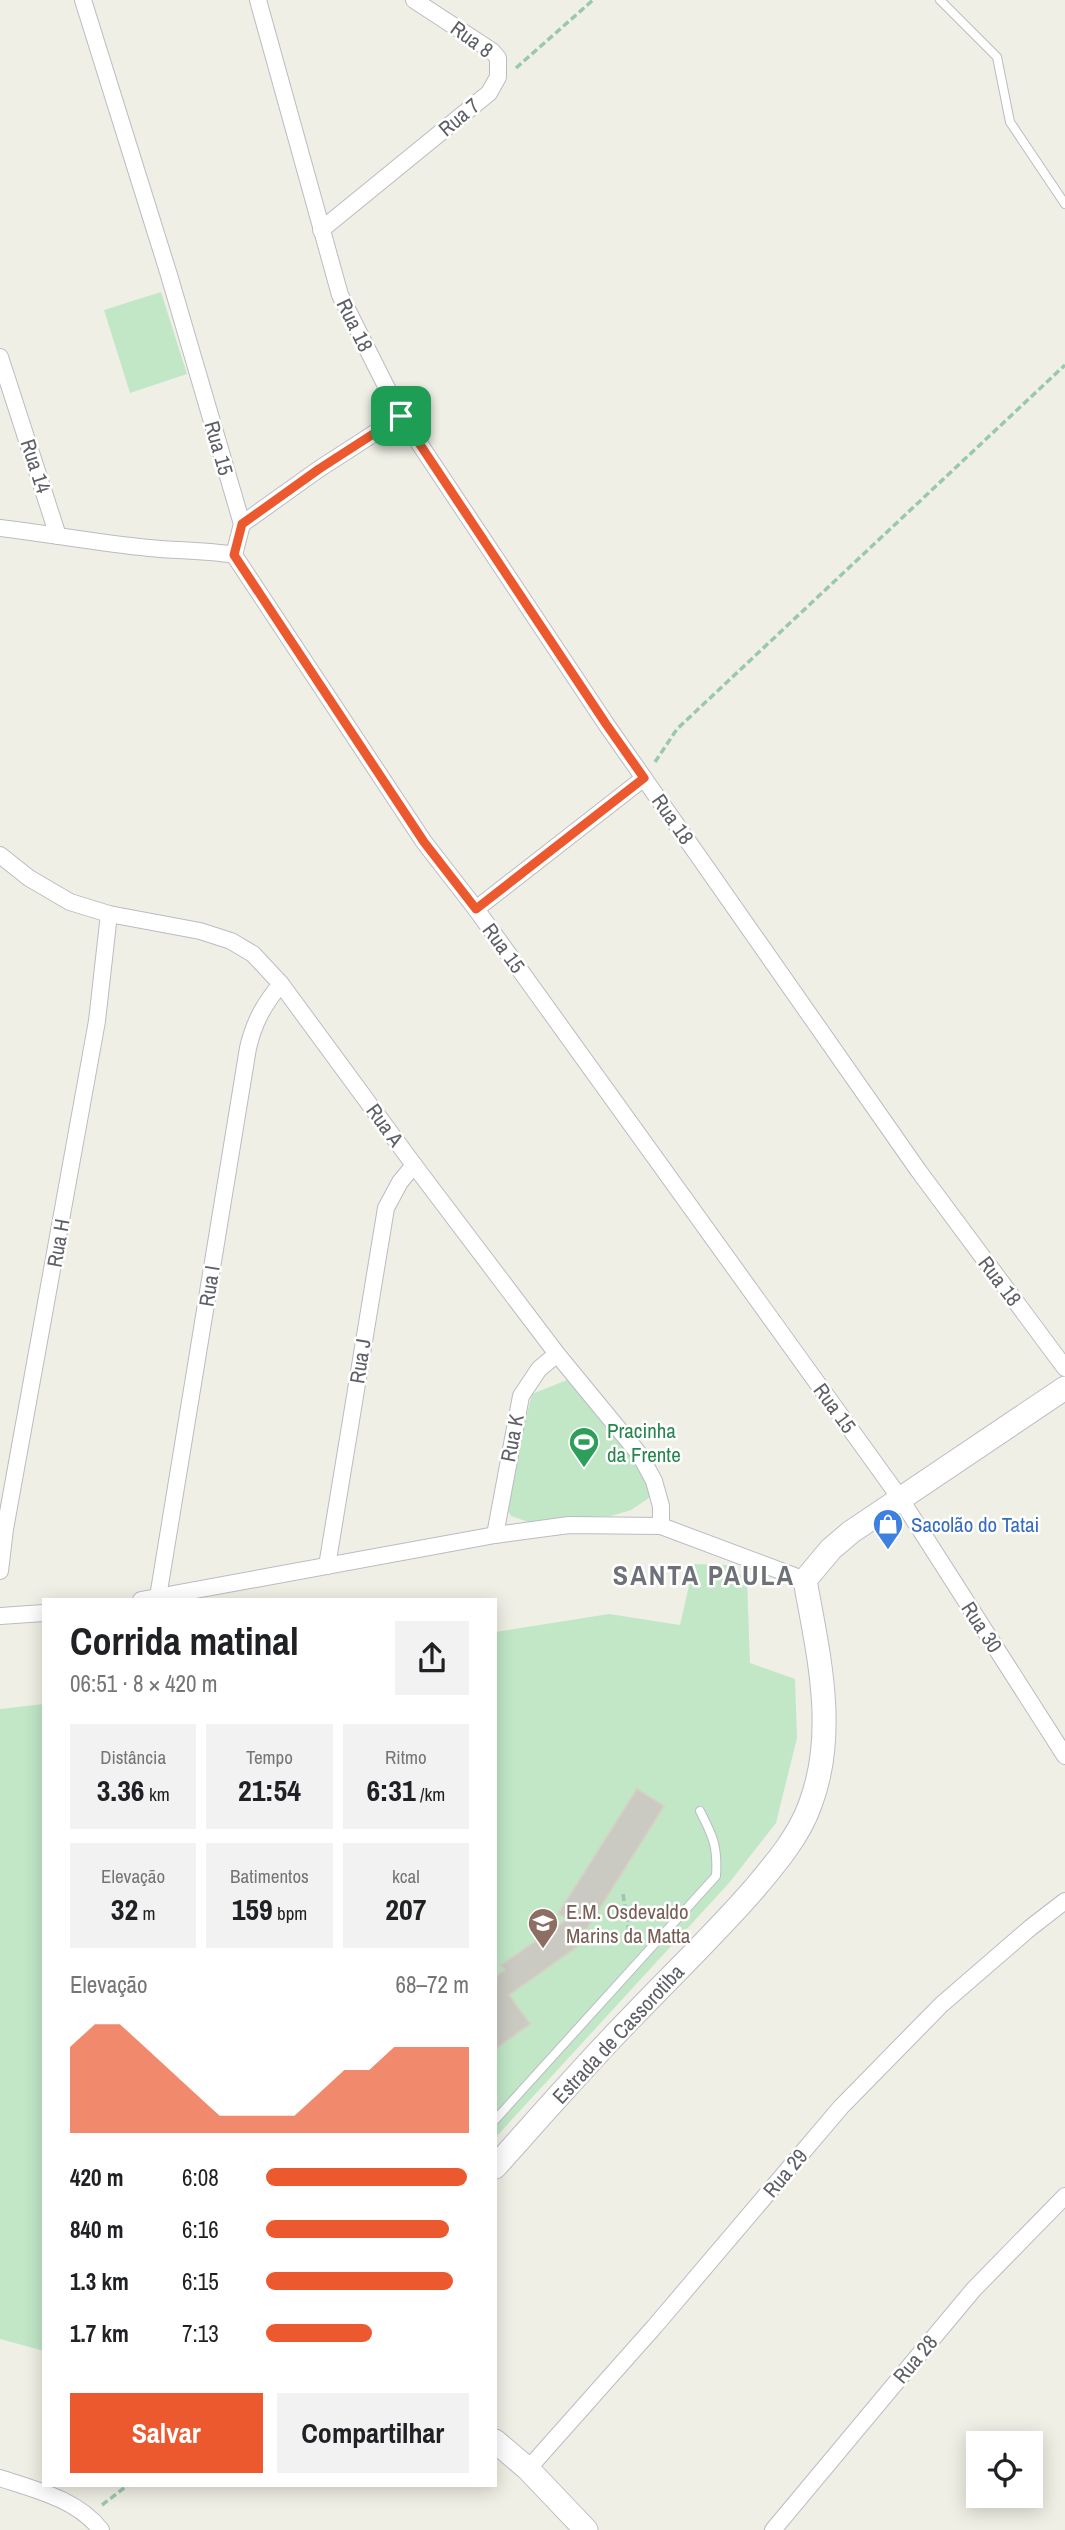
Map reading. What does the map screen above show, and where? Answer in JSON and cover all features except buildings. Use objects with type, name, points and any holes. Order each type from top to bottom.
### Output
[{"type":"main road","points":[[805,1580],[831,1549],[900,1498],[1065,1388]]},
{"type":"main road","name":"Estrada de Cassorotiba","points":[[497,2165],[609,2041],[734,1912],[784,1854],[810,1805],[822,1756],[824,1718],[823,1687],[805,1580]]},
{"type":"main road","points":[[497,2443],[528,2469],[586,2530]]},
{"type":"street","name":"Rua 15","points":[[83,0],[169,275],[242,524]]},
{"type":"street","name":"Rua 18","points":[[258,0],[340,295],[401,416],[583,691],[918,1170],[1065,1368]]},
{"type":"street","name":"Rua 8","points":[[414,0],[481,43],[498,58],[498,77],[489,93]]},
{"type":"street","name":"Rua 7","points":[[321,230],[489,93]]},
{"type":"street","name":"Rua 14","points":[[0,357],[58,536]]},
{"type":"street","points":[[0,528],[123,545],[234,555],[242,524],[319,469],[401,416]]},
{"type":"street","name":"Rua 15","points":[[234,555],[424,842],[476,909],[900,1498]]},
{"type":"street","points":[[476,909],[644,778]]},
{"type":"street","name":"Rua A","points":[[0,855],[29,878],[70,902],[109,914],[200,931],[231,941],[253,954],[281,984],[557,1354],[640,1455],[654,1481],[662,1506],[662,1526]]},
{"type":"street","name":"Rua H","points":[[0,1571],[5,1529],[97,1021],[109,914]]},
{"type":"street","name":"Rua I","points":[[158,1597],[252,1029],[259,1013],[281,984]]},
{"type":"street","name":"Rua J","points":[[327,1566],[386,1208],[400,1182],[414,1165]]},
{"type":"street","name":"Rua K","points":[[495,1535],[521,1396],[539,1369],[557,1354]]},
{"type":"street","name":"Rua 30","points":[[900,1498],[1065,1756]]},
{"type":"street","points":[[152,1598],[495,1535],[569,1525],[662,1526],[805,1580]]},
{"type":"street","points":[[0,1616],[42,1613]]},
{"type":"street","name":"Rua 29","points":[[528,2469],[663,2317],[841,2107],[941,2005],[1065,1901]]},
{"type":"street","name":"Rua 28","points":[[773,2530],[974,2289],[1065,2196]]},
{"type":"street","points":[[0,2478],[52,2496],[89,2515],[101,2530]]},
{"type":"lane","points":[[940,0],[997,57],[1010,122],[1065,204]]},
{"type":"lane","points":[[497,2118],[716,1876],[718,1855],[715,1839],[700,1811]]},
{"type":"path","name":"Rua 7","points":[[489,93],[593,0]]},
{"type":"path","points":[[644,778],[677,729],[1065,365]]},
{"type":"path","points":[[623,1894],[629,1933],[645,1955]]},
{"type":"path","points":[[89,2515],[125,2487]]},
{"type":"green space","points":[[161,292],[187,374],[130,393],[104,310]]},
{"type":"green space","name":"Pracinha da Frente","points":[[567,1380],[649,1477],[649,1498],[631,1510],[611,1516],[566,1518],[534,1524],[511,1516],[504,1504],[532,1394]]},
{"type":"green space","points":[[694,1564],[728,1565],[747,1580],[750,1663],[795,1679],[797,1738],[776,1823],[729,1883],[497,2136],[497,1632],[609,1614],[680,1625]]},
{"type":"green space","points":[[42,1704],[42,2350],[0,2339],[0,1709]]},
{"type":"place","name":"Pracinha da Frente","points":[[584,1469]]},
{"type":"place","name":"Sacolão do Tatai","points":[[888,1551]]},
{"type":"place","name":"E.M. Osdevaldo Marins da Matta","points":[[543,1950]]},
{"type":"district","name":"SANTA PAULA","points":[[704,1575]]},
{"type":"route","points":[[401,416],[523,602],[644,778],[476,909],[424,842],[234,555],[242,524],[319,469],[401,416]]}]
